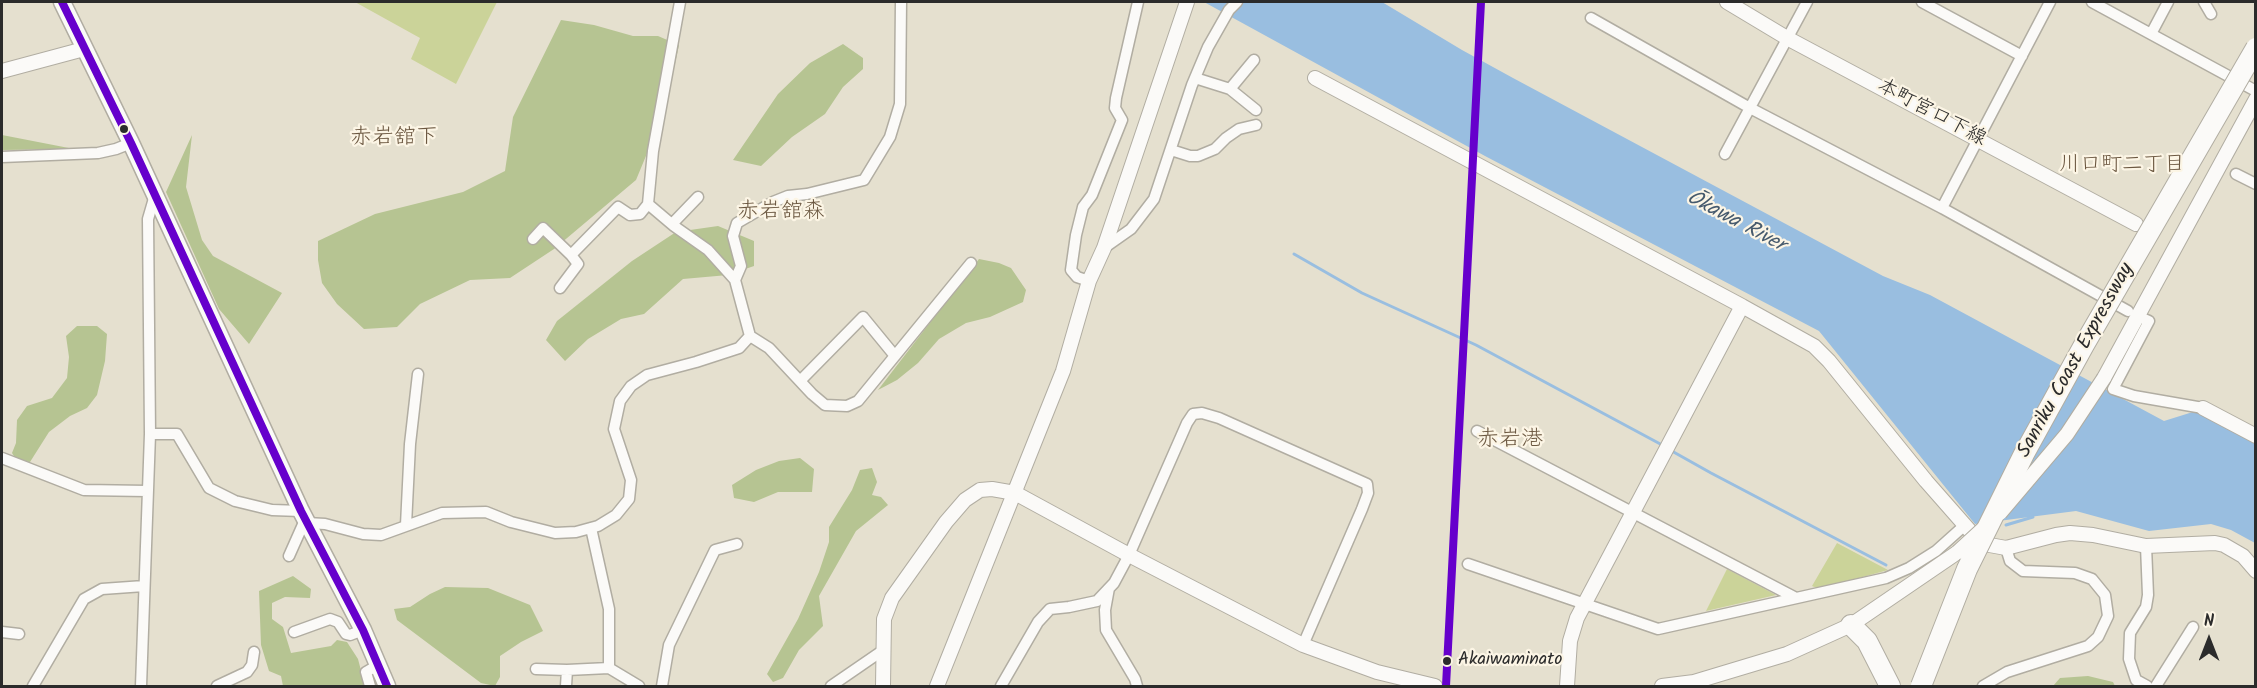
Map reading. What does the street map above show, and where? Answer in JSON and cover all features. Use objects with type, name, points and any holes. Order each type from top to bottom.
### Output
[{"type":"highway","name":"Sanriku Coast Expressway","points":[[1921,687],[1967,569],[2024,454],[2084,345],[2256,48]]},
{"type":"highway","name":"Sanriku Coast Expressway","points":[[1930,687],[1966,595],[2022,476],[2113,313],[2256,71]]},
{"type":"highway","points":[[1851,625],[1857,646],[1878,687]]},
{"type":"highway","points":[[1851,625],[1867,641],[1890,687]]},
{"type":"main road","points":[[62,2],[131,143],[305,518],[363,630],[387,687]]},
{"type":"street","points":[[571,255],[618,207],[630,215],[640,214],[648,204],[653,151],[680,2]]},
{"type":"street","points":[[735,280],[741,266],[733,236],[737,222],[788,196],[807,194],[864,180],[890,137],[900,104],[901,2]]},
{"type":"street","points":[[1089,280],[1077,277],[1071,270],[1076,235],[1083,207],[1092,195],[1122,120],[1115,108],[1116,98],[1138,2]]},
{"type":"street","points":[[937,687],[1063,371],[1089,280],[1104,248],[1187,2]]},
{"type":"street","points":[[1104,248],[1131,230],[1154,200],[1196,78],[1216,32],[1237,2]]},
{"type":"street","name":"本町宮口下線","points":[[1727,2],[1787,38],[2136,224]]},
{"type":"street","points":[[1725,154],[1807,2]]},
{"type":"street","points":[[1922,2],[2022,56]]},
{"type":"street","points":[[1942,208],[2050,2]]},
{"type":"street","points":[[2092,2],[2110,6],[2151,34],[2256,91]]},
{"type":"street","points":[[2151,34],[2168,2]]},
{"type":"street","points":[[2204,2],[2211,14]]},
{"type":"street","points":[[1590,18],[1750,108],[1942,208],[2128,310]]},
{"type":"street","points":[[2,71],[84,49]]},
{"type":"street","points":[[1230,89],[1254,60]]},
{"type":"street","points":[[1196,78],[1230,89],[1256,110]]},
{"type":"street","points":[[1315,78],[1814,346],[1965,525],[1984,544],[2006,548],[2070,533],[2093,535],[2146,546],[2204,543],[2224,545],[2243,556],[2256,571]]},
{"type":"street","points":[[1662,687],[1721,680],[1851,625],[1959,552],[2009,505],[2067,434],[2104,378],[2256,99]]},
{"type":"street","points":[[1171,150],[1198,156],[1215,149],[1239,129],[1256,124]]},
{"type":"street","points":[[2,157],[98,153],[131,143]]},
{"type":"street","points":[[2236,174],[2256,184]]},
{"type":"street","points":[[141,687],[150,434],[148,219],[155,195]]},
{"type":"street","points":[[672,224],[698,197]]},
{"type":"street","points":[[648,204],[708,250],[735,280],[750,336],[769,348],[825,405],[847,406],[858,401],[971,263]]},
{"type":"street","points":[[533,239],[543,228],[578,264],[560,288]]},
{"type":"street","points":[[1567,687],[1570,641],[1577,618],[1742,306]]},
{"type":"street","points":[[800,381],[863,317],[895,356]]},
{"type":"street","points":[[2142,318],[2149,321],[2113,389],[2134,396],[2203,408],[2256,436]]},
{"type":"street","points":[[150,434],[177,434],[209,488],[226,497],[363,534],[381,535],[442,513],[486,512],[511,522],[555,533],[576,532],[598,526],[616,515],[629,499],[631,480],[614,429],[620,401],[631,386],[646,375],[739,348],[750,336]]},
{"type":"street","points":[[406,525],[410,444],[418,374]]},
{"type":"street","points":[[1001,687],[1038,622],[1050,609],[1097,601],[1114,583],[1193,414],[1202,413],[1219,418],[1367,484],[1368,493],[1362,509],[1303,645]]},
{"type":"street","points":[[1477,431],[1796,598]]},
{"type":"street","points":[[2,458],[84,490],[147,491]]},
{"type":"street","points":[[883,687],[884,620],[892,598],[946,522],[965,500],[980,490],[992,489],[1015,493],[1303,645],[1377,672],[1435,687]]},
{"type":"street","points":[[290,556],[305,518]]},
{"type":"street","points":[[1468,564],[1658,629],[1886,578],[1909,568],[1935,551],[1965,525]]},
{"type":"street","points":[[591,528],[609,609],[609,668]]},
{"type":"street","points":[[662,687],[669,645],[715,550],[737,544]]},
{"type":"street","points":[[2146,546],[2148,595],[2146,607],[2130,633],[2128,659],[2136,680],[2147,687]]},
{"type":"street","points":[[1983,687],[2007,672],[2088,646],[2098,637],[2108,616],[2105,595],[2092,579],[2075,573],[2023,571],[2010,561],[2006,548]]},
{"type":"street","points":[[33,687],[84,599],[102,589],[144,586]]},
{"type":"street","points":[[1108,588],[1105,610],[1106,630],[1135,679],[1137,687]]},
{"type":"street","points":[[294,632],[330,619],[338,622],[346,634],[350,635],[363,630]]},
{"type":"street","points":[[2156,687],[2193,627]]},
{"type":"street","points":[[2,632],[19,634]]},
{"type":"street","points":[[831,687],[882,651]]},
{"type":"street","points":[[218,687],[247,672],[252,664],[254,652]]},
{"type":"street","points":[[370,687],[366,672],[378,665]]},
{"type":"street","points":[[536,669],[609,668],[639,687]]},
{"type":"street","points":[[566,687],[567,670]]},
{"type":"green space","points":[[355,2],[497,2],[456,84],[411,59],[420,38]]},
{"type":"green space","points":[[561,20],[594,25],[633,36],[658,36],[679,45],[665,110],[636,180],[554,249],[510,278],[470,280],[420,304],[397,327],[364,329],[337,304],[322,283],[318,260],[318,241],[375,214],[463,192],[505,171],[513,117]]},
{"type":"green space","points":[[843,44],[863,58],[863,69],[843,87],[825,114],[792,137],[761,166],[733,160],[778,94],[810,63]]},
{"type":"green space","points":[[2,135],[74,149],[2,150]]},
{"type":"green space","points":[[192,135],[186,187],[202,240],[213,256],[282,293],[249,344],[219,309],[166,192]]},
{"type":"green space","points":[[718,226],[754,241],[754,266],[728,275],[683,279],[644,314],[621,319],[588,339],[565,361],[546,340],[557,321],[632,261],[676,232]]},
{"type":"green space","points":[[979,259],[1011,268],[1026,290],[1023,302],[990,317],[966,323],[939,339],[918,363],[897,380],[878,390]]},
{"type":"green space","points":[[77,326],[97,326],[107,334],[105,361],[97,395],[87,408],[70,416],[49,432],[30,462],[17,461],[12,453],[16,443],[17,420],[27,406],[52,398],[67,378],[69,357],[66,336]]},
{"type":"green space","points":[[800,458],[814,469],[812,492],[778,492],[754,502],[734,498],[732,485],[756,470],[779,461]]},
{"type":"green space","points":[[872,468],[877,482],[872,495],[881,497],[888,505],[856,531],[819,596],[823,626],[799,650],[783,678],[773,682],[767,674],[798,619],[819,572],[829,542],[829,527],[852,490],[860,470]]},
{"type":"green space","points":[[1837,543],[1888,570],[1819,589],[1812,586]]},
{"type":"green space","points":[[1727,569],[1776,595],[1706,611]]},
{"type":"green space","points":[[293,576],[311,589],[310,598],[285,597],[272,603],[272,619],[283,627],[291,653],[331,646],[337,640],[347,642],[358,659],[365,686],[283,686],[281,676],[269,671],[261,645],[259,591]]},
{"type":"green space","points":[[445,587],[488,588],[530,605],[543,631],[500,656],[500,677],[495,686],[481,683],[397,620],[394,609],[410,607]]},
{"type":"green space","points":[[2088,676],[2113,682],[2115,686],[2053,686],[2060,678]]},
{"type":"water","name":"Ōkawa River","points":[[1204,2],[1382,2],[1513,78],[1883,276],[1930,295],[2164,421],[2196,411],[2255,444],[2255,543],[2231,530],[2211,524],[2149,531],[2076,511],[1975,524],[1819,331],[1485,156]]},
{"type":"waterway","points":[[1294,254],[1362,293],[1476,345],[1664,446]]},
{"type":"waterway","points":[[1670,450],[1886,565]]},
{"type":"waterway","points":[[2006,525],[2033,517]]},
{"type":"transit line","points":[[62,2],[131,143],[301,511],[363,630],[387,686]]},
{"type":"transit line","points":[[1446,686],[1481,2]]},
{"type":"place","name":"Akaiwaminato","points":[[1447,661]]},
{"type":"district","name":"赤岩舘下","points":[[394,139]]},
{"type":"district","name":"川口町二丁目","points":[[2122,166]]},
{"type":"district","name":"赤岩舘森","points":[[781,213]]},
{"type":"district","name":"赤岩港","points":[[1510,441]]}]
